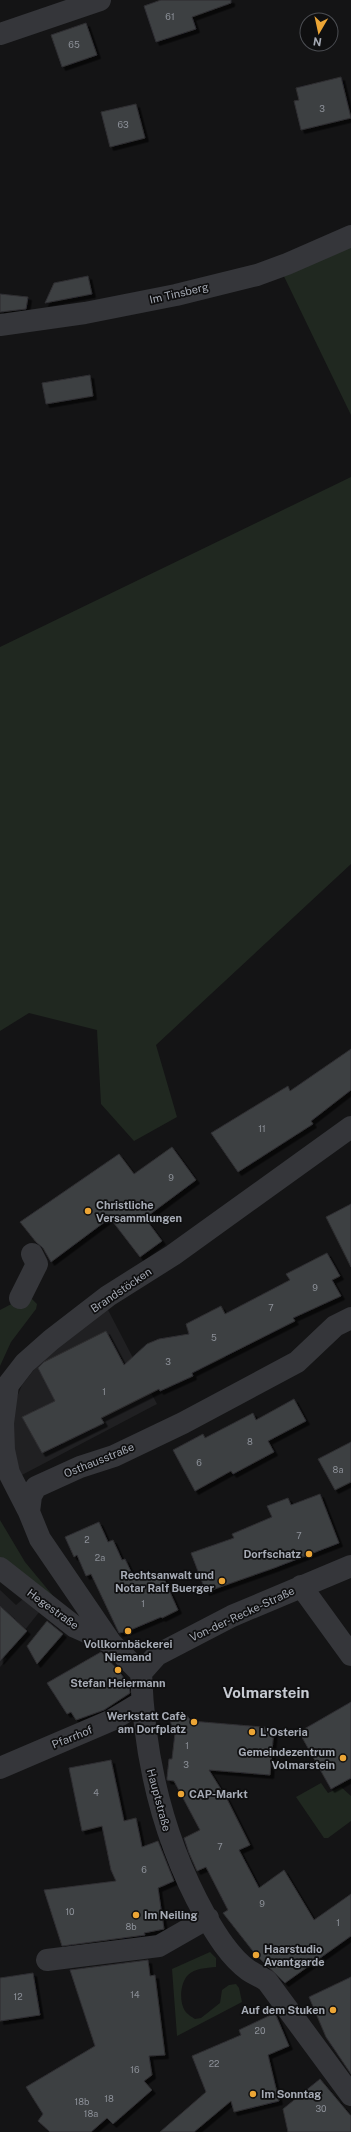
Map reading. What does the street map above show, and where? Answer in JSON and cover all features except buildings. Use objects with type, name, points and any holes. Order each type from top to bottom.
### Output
[{"type":"street","points":[[0,34],[100,0]]},
{"type":"street","name":"Im Tinsberg","points":[[0,325],[130,304],[257,275],[287,264],[351,236]]},
{"type":"street","name":"Brandstöcken","points":[[29,1512],[9,1473],[4,1450],[3,1423],[8,1385],[25,1363],[51,1340],[108,1296],[173,1255],[351,1128]]},
{"type":"street","points":[[20,1298],[37,1264],[32,1254]]},
{"type":"street","name":"Osthausstraße","points":[[29,1512],[31,1496],[36,1487],[80,1467],[114,1456],[183,1423],[297,1362],[335,1326],[351,1318]]},
{"type":"street","points":[[29,1512],[40,1539],[111,1643],[141,1673]]},
{"type":"street","name":"Von-der-Recke-Straße","points":[[141,1673],[157,1655],[232,1616],[351,1566]]},
{"type":"street","name":"Hegestraße","points":[[0,1568],[75,1627],[111,1643]]},
{"type":"street","points":[[301,1586],[351,1655]]},
{"type":"street","name":"Hauptstraße","points":[[141,1673],[142,1702],[151,1768],[161,1812],[176,1857],[221,1941],[247,1969],[267,1981],[351,2095]]},
{"type":"street","name":"Pfarrhof","points":[[0,1768],[112,1720],[142,1702]]},
{"type":"street","points":[[46,1960],[159,1946],[208,1918]]},
{"type":"shaded area","points":[[351,243],[351,415],[278,264]]},
{"type":"shaded area","points":[[351,477],[351,864],[156,1045],[177,1117],[134,1141],[101,1104],[97,1030],[29,1013],[0,1031],[0,647]]},
{"type":"shaded area","points":[[30,1297],[37,1304],[36,1309],[11,1342],[0,1366],[0,1310],[19,1300]]},
{"type":"shaded area","points":[[107,1308],[157,1404],[20,1476],[10,1442],[14,1404],[22,1385],[50,1353]]},
{"type":"shaded area","points":[[0,1520],[25,1562],[54,1597],[0,1558]]},
{"type":"shaded area","points":[[0,1590],[16,1605],[23,1599],[40,1611],[4,1656],[7,1659],[0,1667]]},
{"type":"shaded area","points":[[321,1783],[328,1793],[341,1787],[351,1796],[351,1821],[328,1838],[324,1838],[296,1797]]},
{"type":"shaded area","points":[[210,1952],[216,1958],[216,1967],[194,1971],[185,1978],[181,1998],[185,2011],[195,2019],[201,2018],[220,2003],[222,1990],[229,1985],[236,1984],[239,1988],[242,2002],[177,2036],[172,1969]]},
{"type":"place","name":"Christliche Versammlungen","points":[[88,1211]]},
{"type":"place","name":"Dorfschatz","points":[[309,1554]]},
{"type":"place","name":"Rechtsanwalt und Notar Ralf Buerger","points":[[222,1581]]},
{"type":"place","name":"Vollkornbäckerei Niemand","points":[[128,1631]]},
{"type":"place","name":"Stefan Heiermann","points":[[118,1670]]},
{"type":"place","name":"Werkstatt Cafè am Dorfplatz","points":[[194,1722]]},
{"type":"place","name":"L'Osteria","points":[[252,1732]]},
{"type":"place","name":"Gemeindezentrum Volmarstein","points":[[343,1758]]},
{"type":"place","name":"CAP-Markt","points":[[181,1794]]},
{"type":"place","name":"Im Neiling","points":[[136,1915]]},
{"type":"place","name":"Haarstudio Avantgarde","points":[[256,1955]]},
{"type":"place","name":"Auf dem Stuken","points":[[333,2010]]},
{"type":"place","name":"Im Sonntag","points":[[253,2094]]},
{"type":"district","name":"Volmarstein","points":[[266,1693]]}]
